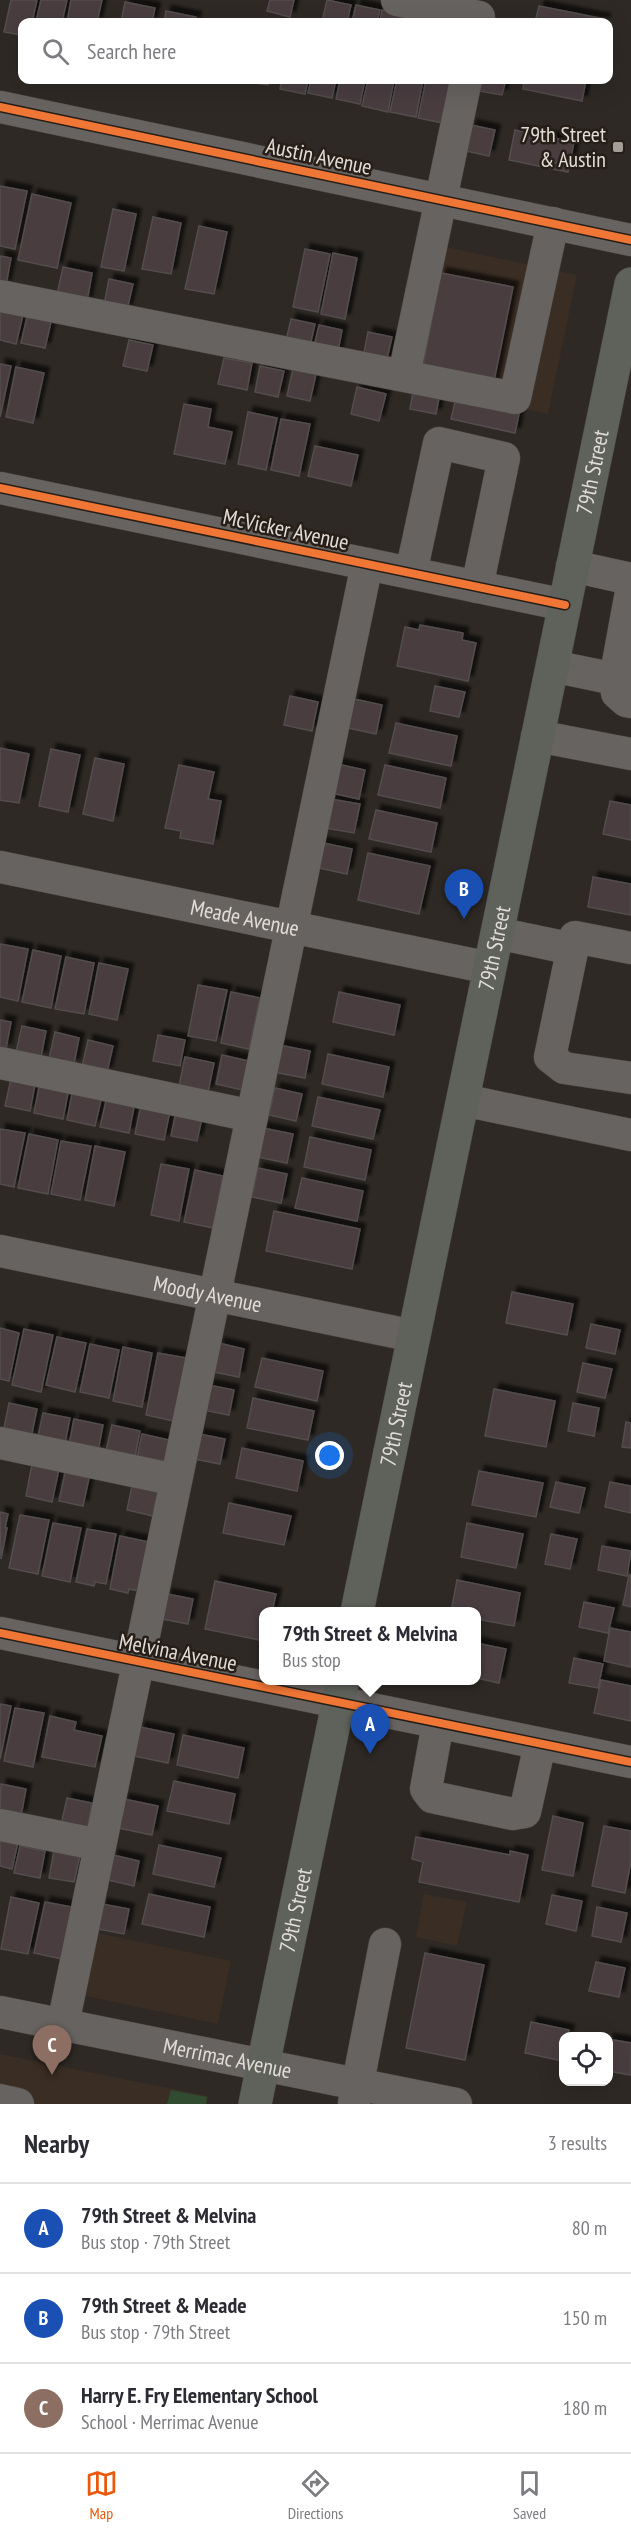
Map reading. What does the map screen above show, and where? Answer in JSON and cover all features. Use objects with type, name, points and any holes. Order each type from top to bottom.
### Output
[{"type":"main road","name":"79th Street","points":[[358,1607],[572,567],[622,371],[631,284]]},
{"type":"main road","name":"79th Street","points":[[255,2104],[341,1692]]},
{"type":"street","points":[[397,0],[479,13]]},
{"type":"street","points":[[404,375],[465,84]]},
{"type":"street","name":"Austin Avenue","points":[[0,107],[631,240]]},
{"type":"street","points":[[0,296],[515,398],[553,223]]},
{"type":"street","points":[[411,573],[440,443],[504,458],[477,587]]},
{"type":"street","name":"McVicker Avenue","points":[[0,488],[565,605]]},
{"type":"street","points":[[63,2024],[367,564]]},
{"type":"street","points":[[572,567],[631,579]]},
{"type":"street","points":[[552,666],[623,691],[631,592]]},
{"type":"street","points":[[537,736],[631,754]]},
{"type":"street","name":"Meade Avenue","points":[[0,867],[490,968]]},
{"type":"street","points":[[497,933],[631,948]]},
{"type":"street","points":[[574,943],[550,1057],[564,1068],[631,1078]]},
{"type":"street","points":[[0,1063],[252,1116]]},
{"type":"street","points":[[553,1119],[564,1068]]},
{"type":"street","points":[[463,1100],[631,1135]]},
{"type":"street","name":"Moody Avenue","points":[[0,1251],[414,1336]]},
{"type":"street","points":[[0,1443],[176,1480]]},
{"type":"street","name":"Melvina Avenue","points":[[0,1634],[138,1662],[259,1680]]},
{"type":"street","name":"Melvina Avenue","points":[[294,1685],[341,1692],[438,1723],[631,1762]]},
{"type":"street","points":[[438,1723],[426,1788],[432,1797],[513,1814],[525,1812],[540,1744]]},
{"type":"street","points":[[0,1825],[100,1845]]},
{"type":"street","points":[[356,2094],[385,1944]]},
{"type":"street","name":"Merrimac Avenue","points":[[0,2012],[264,2065],[356,2094],[456,2104]]},
{"type":"street","points":[[0,2100],[18,2104]]},
{"type":"shaded area","points":[[432,244],[577,275],[548,414],[403,383]]},
{"type":"shaded area","points":[[424,1894],[467,1902],[457,1946],[416,1937]]},
{"type":"shaded area","points":[[83,1930],[231,1961],[218,2024],[86,1996],[69,1995]]},
{"type":"shaded area","points":[[0,2054],[208,2096],[207,2104],[0,2104]]},
{"type":"green space","points":[[171,2090],[207,2097],[206,2104],[167,2104]]},
{"type":"building","points":[[11,0],[37,0],[33,18],[18,18],[18,34],[4,32]]},
{"type":"building","points":[[41,0],[67,0],[63,18],[37,18]]},
{"type":"building","points":[[71,0],[102,0],[98,18],[68,18]]},
{"type":"building","points":[[270,0],[294,0],[290,17],[267,11]]},
{"type":"building","points":[[327,0],[351,5],[348,18],[323,18]]},
{"type":"building","points":[[125,2],[155,8],[153,18],[122,18]]},
{"type":"building","points":[[356,5],[380,10],[378,18],[353,18]]},
{"type":"building","points":[[539,6],[600,18],[536,18]]},
{"type":"building","points":[[382,10],[406,16],[405,18],[381,18]]},
{"type":"building","points":[[166,11],[196,17],[196,18],[165,18]]},
{"type":"building","points":[[281,84],[307,84],[305,94],[280,89]]},
{"type":"building","points":[[310,84],[335,84],[332,98],[308,93]]},
{"type":"building","points":[[339,84],[364,84],[360,104],[336,99]]},
{"type":"building","points":[[367,84],[393,84],[388,112],[362,106]]},
{"type":"building","points":[[396,84],[422,84],[416,117],[390,112]]},
{"type":"building","points":[[425,84],[452,84],[443,123],[418,118]]},
{"type":"building","points":[[480,84],[505,84],[502,95],[478,91]]},
{"type":"building","points":[[524,84],[585,84],[582,101],[523,89]]},
{"type":"building","points":[[471,125],[495,130],[489,156],[466,151]]},
{"type":"building","points":[[515,130],[574,142],[568,172],[509,160]]},
{"type":"building","points":[[0,186],[27,191],[15,249],[0,246]]},
{"type":"building","points":[[32,194],[71,203],[57,268],[18,260]]},
{"type":"building","points":[[113,209],[136,214],[124,271],[101,267]]},
{"type":"building","points":[[153,217],[181,223],[171,274],[142,269]]},
{"type":"building","points":[[199,226],[227,232],[214,294],[185,289]]},
{"type":"building","points":[[305,249],[330,254],[318,312],[293,307]]},
{"type":"building","points":[[333,253],[357,258],[345,319],[321,314]]},
{"type":"building","points":[[0,256],[11,258],[6,285],[0,283]]},
{"type":"building","points":[[63,267],[92,273],[87,302],[57,295]]},
{"type":"building","points":[[441,273],[513,287],[493,386],[422,371]]},
{"type":"building","points":[[109,279],[133,284],[127,310],[104,305]]},
{"type":"building","points":[[0,310],[23,315],[16,344],[0,340]]},
{"type":"building","points":[[27,317],[51,322],[45,348],[21,343]]},
{"type":"building","points":[[291,319],[315,324],[309,350],[285,345]]},
{"type":"building","points":[[319,325],[342,330],[337,356],[313,351]]},
{"type":"building","points":[[368,332],[392,337],[386,363],[363,358]]},
{"type":"building","points":[[129,340],[153,345],[147,371],[123,366]]},
{"type":"building","points":[[224,358],[252,363],[247,390],[218,384]]},
{"type":"building","points":[[0,364],[11,366],[0,417]]},
{"type":"building","points":[[260,366],[284,371],[278,397],[255,392]]},
{"type":"building","points":[[16,367],[44,373],[33,423],[6,417]]},
{"type":"building","points":[[293,369],[316,374],[310,401],[287,396]]},
{"type":"building","points":[[357,387],[386,394],[379,421],[351,414]]},
{"type":"building","points":[[414,387],[440,393],[436,414],[410,409]]},
{"type":"building","points":[[457,394],[520,409],[515,433],[451,419]]},
{"type":"building","points":[[184,404],[211,409],[208,427],[232,432],[225,464],[174,454]]},
{"type":"building","points":[[248,412],[277,418],[266,470],[238,464]]},
{"type":"building","points":[[281,419],[310,424],[299,476],[271,470]]},
{"type":"building","points":[[315,446],[358,455],[351,486],[308,476]]},
{"type":"building","points":[[420,625],[463,633],[462,640],[476,643],[468,681],[397,666],[405,627],[419,630]]},
{"type":"building","points":[[435,686],[465,692],[459,717],[430,711]]},
{"type":"building","points":[[290,696],[318,702],[312,731],[284,725]]},
{"type":"building","points":[[354,699],[382,705],[376,734],[348,728]]},
{"type":"building","points":[[396,723],[457,736],[451,766],[389,753]]},
{"type":"building","points":[[0,748],[29,754],[19,803],[0,800]]},
{"type":"building","points":[[51,749],[80,755],[68,812],[39,806]]},
{"type":"building","points":[[95,758],[124,764],[113,821],[83,814]]},
{"type":"building","points":[[337,764],[365,770],[359,799],[331,793]]},
{"type":"building","points":[[179,765],[214,772],[208,799],[221,801],[213,844],[180,838],[181,831],[165,828]]},
{"type":"building","points":[[385,765],[446,778],[440,808],[378,795]]},
{"type":"building","points":[[331,799],[360,804],[354,833],[325,828]]},
{"type":"building","points":[[610,801],[631,805],[631,840],[603,834]]},
{"type":"building","points":[[376,810],[437,823],[431,852],[369,839]]},
{"type":"building","points":[[319,842],[352,849],[347,874],[314,867]]},
{"type":"building","points":[[368,853],[430,866],[419,914],[358,900]]},
{"type":"building","points":[[593,877],[631,884],[631,915],[588,907]]},
{"type":"building","points":[[0,944],[28,949],[18,1001],[0,997]]},
{"type":"building","points":[[33,950],[61,956],[51,1008],[22,1002]]},
{"type":"building","points":[[66,957],[94,963],[84,1014],[55,1009]]},
{"type":"building","points":[[99,963],[128,969],[117,1020],[89,1014]]},
{"type":"building","points":[[198,985],[227,990],[216,1041],[188,1036]]},
{"type":"building","points":[[231,992],[260,998],[249,1049],[221,1043]]},
{"type":"building","points":[[339,992],[400,1005],[394,1035],[333,1022]]},
{"type":"building","points":[[0,1020],[11,1022],[6,1049],[0,1048]]},
{"type":"building","points":[[22,1026],[46,1031],[41,1057],[16,1052]]},
{"type":"building","points":[[55,1032],[79,1038],[74,1064],[49,1059]]},
{"type":"building","points":[[158,1035],[185,1040],[180,1066],[153,1061]]},
{"type":"building","points":[[88,1040],[113,1046],[107,1072],[82,1067]]},
{"type":"building","points":[[279,1045],[310,1051],[305,1078],[273,1072]]},
{"type":"building","points":[[328,1054],[389,1067],[383,1097],[322,1084]]},
{"type":"building","points":[[222,1055],[249,1061],[243,1090],[216,1084]]},
{"type":"building","points":[[185,1057],[214,1063],[208,1092],[179,1086]]},
{"type":"building","points":[[11,1079],[35,1085],[30,1111],[5,1106]]},
{"type":"building","points":[[39,1087],[68,1093],[63,1119],[34,1113]]},
{"type":"building","points":[[275,1088],[302,1094],[296,1121],[269,1115]]},
{"type":"building","points":[[72,1094],[101,1100],[95,1126],[67,1120]]},
{"type":"building","points":[[318,1097],[380,1110],[373,1139],[312,1126]]},
{"type":"building","points":[[106,1101],[134,1107],[129,1133],[100,1127]]},
{"type":"building","points":[[141,1105],[170,1111],[164,1140],[135,1134]]},
{"type":"building","points":[[176,1112],[202,1118],[197,1141],[171,1136]]},
{"type":"building","points":[[263,1128],[293,1134],[287,1163],[257,1157]]},
{"type":"building","points":[[0,1129],[25,1133],[14,1187],[0,1184]]},
{"type":"building","points":[[29,1134],[58,1140],[48,1194],[18,1188]]},
{"type":"building","points":[[310,1137],[371,1150],[365,1180],[304,1167]]},
{"type":"building","points":[[61,1141],[91,1146],[80,1200],[51,1194]]},
{"type":"building","points":[[95,1146],[125,1152],[114,1206],[85,1200]]},
{"type":"building","points":[[161,1164],[189,1169],[179,1221],[151,1215]]},
{"type":"building","points":[[258,1168],[287,1174],[281,1203],[252,1197]]},
{"type":"building","points":[[195,1170],[223,1176],[213,1228],[184,1222]]},
{"type":"building","points":[[302,1178],[363,1191],[357,1221],[295,1208]]},
{"type":"building","points":[[274,1211],[360,1229],[352,1269],[266,1251]]},
{"type":"building","points":[[512,1292],[573,1304],[567,1335],[506,1323]]},
{"type":"building","points":[[591,1324],[620,1330],[615,1354],[586,1348]]},
{"type":"building","points":[[0,1328],[19,1333],[9,1381],[0,1379]]},
{"type":"building","points":[[24,1329],[53,1335],[41,1392],[12,1385]]},
{"type":"building","points":[[57,1337],[86,1343],[75,1392],[46,1385]]},
{"type":"building","points":[[219,1343],[244,1349],[239,1377],[213,1372]]},
{"type":"building","points":[[90,1344],[119,1350],[109,1398],[80,1392]]},
{"type":"building","points":[[123,1347],[152,1353],[142,1407],[113,1401]]},
{"type":"building","points":[[158,1353],[187,1358],[174,1421],[146,1415]]},
{"type":"building","points":[[262,1358],[323,1371],[317,1401],[255,1387]]},
{"type":"building","points":[[583,1363],[612,1369],[605,1398],[577,1392]]},
{"type":"building","points":[[208,1385],[234,1390],[229,1415],[203,1410]]},
{"type":"building","points":[[494,1389],[555,1401],[546,1447],[485,1436]]},
{"type":"building","points":[[253,1398],[314,1411],[308,1440],[247,1428]]},
{"type":"building","points":[[9,1403],[37,1409],[31,1438],[3,1433]]},
{"type":"building","points":[[573,1403],[599,1408],[594,1436],[568,1431]]},
{"type":"building","points":[[43,1413],[70,1418],[65,1443],[38,1437]]},
{"type":"building","points":[[74,1419],[103,1425],[98,1451],[69,1445]]},
{"type":"building","points":[[626,1422],[631,1423],[631,1448],[622,1447]]},
{"type":"building","points":[[112,1425],[140,1431],[135,1457],[106,1451]]},
{"type":"building","points":[[142,1434],[169,1440],[164,1463],[137,1458]]},
{"type":"building","points":[[199,1434],[225,1439],[220,1464],[194,1459]]},
{"type":"building","points":[[242,1448],[303,1461],[297,1491],[236,1478]]},
{"type":"building","points":[[32,1464],[59,1469],[52,1502],[26,1496]]},
{"type":"building","points":[[479,1471],[543,1483],[536,1517],[472,1505]]},
{"type":"building","points":[[65,1473],[89,1478],[83,1506],[59,1501]]},
{"type":"building","points":[[556,1482],[585,1488],[579,1513],[550,1507]]},
{"type":"building","points":[[610,1482],[631,1486],[631,1513],[605,1507]]},
{"type":"building","points":[[132,1486],[158,1491],[153,1516],[127,1510]]},
{"type":"building","points":[[229,1503],[291,1516],[284,1545],[223,1533]]},
{"type":"building","points":[[0,1512],[8,1514],[1,1559]]},
{"type":"building","points":[[20,1515],[49,1520],[38,1574],[9,1568]]},
{"type":"building","points":[[53,1523],[81,1528],[70,1582],[42,1576]]},
{"type":"building","points":[[467,1523],[523,1534],[516,1568],[461,1557]]},
{"type":"building","points":[[87,1529],[116,1534],[106,1584],[95,1582],[94,1586],[76,1582]]},
{"type":"building","points":[[551,1534],[577,1539],[570,1569],[545,1564]]},
{"type":"building","points":[[120,1536],[149,1542],[139,1591],[129,1589],[128,1593],[110,1589]]},
{"type":"building","points":[[602,1546],[631,1551],[627,1576],[598,1570]]},
{"type":"building","points":[[629,1575],[631,1575],[631,1607],[623,1605]]},
{"type":"building","points":[[457,1580],[520,1593],[514,1626],[481,1620],[481,1607],[452,1607]]},
{"type":"building","points":[[215,1581],[276,1594],[273,1607],[259,1607],[259,1640],[205,1629]]},
{"type":"building","points":[[167,1594],[193,1599],[188,1624],[162,1619]]},
{"type":"building","points":[[584,1602],[614,1608],[608,1633],[579,1627]]},
{"type":"building","points":[[610,1628],[631,1632],[631,1667],[604,1661]]},
{"type":"building","points":[[481,1644],[506,1649],[499,1683],[481,1679]]},
{"type":"building","points":[[574,1658],[603,1664],[598,1688],[569,1683]]},
{"type":"building","points":[[601,1680],[631,1686],[631,1721],[594,1713]]},
{"type":"building","points":[[0,1704],[11,1706],[0,1759]]},
{"type":"building","points":[[15,1708],[44,1713],[33,1767],[4,1761]]},
{"type":"building","points":[[50,1716],[76,1722],[74,1730],[102,1736],[95,1767],[42,1757]]},
{"type":"building","points":[[140,1727],[174,1734],[168,1763],[134,1756]]},
{"type":"building","points":[[183,1735],[244,1748],[238,1778],[177,1765]]},
{"type":"building","points":[[174,1781],[235,1794],[229,1824],[167,1811]]},
{"type":"building","points":[[1,1784],[26,1789],[21,1816],[0,1812]]},
{"type":"building","points":[[67,1798],[92,1803],[87,1830],[61,1825]]},
{"type":"building","points":[[124,1799],[158,1806],[152,1835],[118,1828]]},
{"type":"building","points":[[553,1816],[583,1823],[573,1876],[542,1870]]},
{"type":"building","points":[[604,1826],[631,1831],[631,1861],[625,1893],[592,1886]]},
{"type":"building","points":[[416,1837],[510,1855],[510,1851],[528,1855],[519,1902],[419,1882],[423,1862],[412,1859]]},
{"type":"building","points":[[0,1838],[18,1842],[12,1869],[0,1866]]},
{"type":"building","points":[[159,1845],[221,1858],[214,1887],[153,1874]]},
{"type":"building","points":[[20,1846],[45,1851],[40,1878],[14,1873]]},
{"type":"building","points":[[54,1851],[80,1856],[74,1882],[49,1878]]},
{"type":"building","points":[[113,1855],[139,1861],[134,1886],[108,1880]]},
{"type":"building","points":[[149,1894],[210,1907],[204,1937],[142,1924]]},
{"type":"building","points":[[552,1895],[582,1901],[576,1931],[546,1924]]},
{"type":"building","points":[[11,1897],[39,1903],[28,1954],[1,1949]]},
{"type":"building","points":[[45,1902],[72,1907],[62,1959],[34,1953]]},
{"type":"building","points":[[102,1904],[129,1909],[124,1934],[97,1929]]},
{"type":"building","points":[[597,1907],[627,1913],[621,1942],[592,1936]]},
{"type":"building","points":[[425,1953],[484,1965],[465,2060],[406,2048]]},
{"type":"building","points":[[596,1962],[625,1968],[619,1997],[589,1991]]},
{"type":"building","points":[[531,2022],[569,2030],[569,2032],[559,2032],[559,2060],[525,2053]]},
{"type":"building","points":[[613,2040],[631,2043],[631,2075],[613,2072]]},
{"type":"cycle path","points":[[0,107],[631,240]]},
{"type":"cycle path","points":[[0,488],[565,605]]},
{"type":"cycle path","points":[[0,1633],[631,1762]]},
{"type":"place","name":"79th Street & Austin","points":[[618,147]]},
{"type":"place","name":"79th Street & Meade","points":[[464,919]]},
{"type":"place","name":"79th Street & Melvina","points":[[370,1754]]},
{"type":"place","name":"Harry E. Fry Elementary School","points":[[52,2075]]}]
